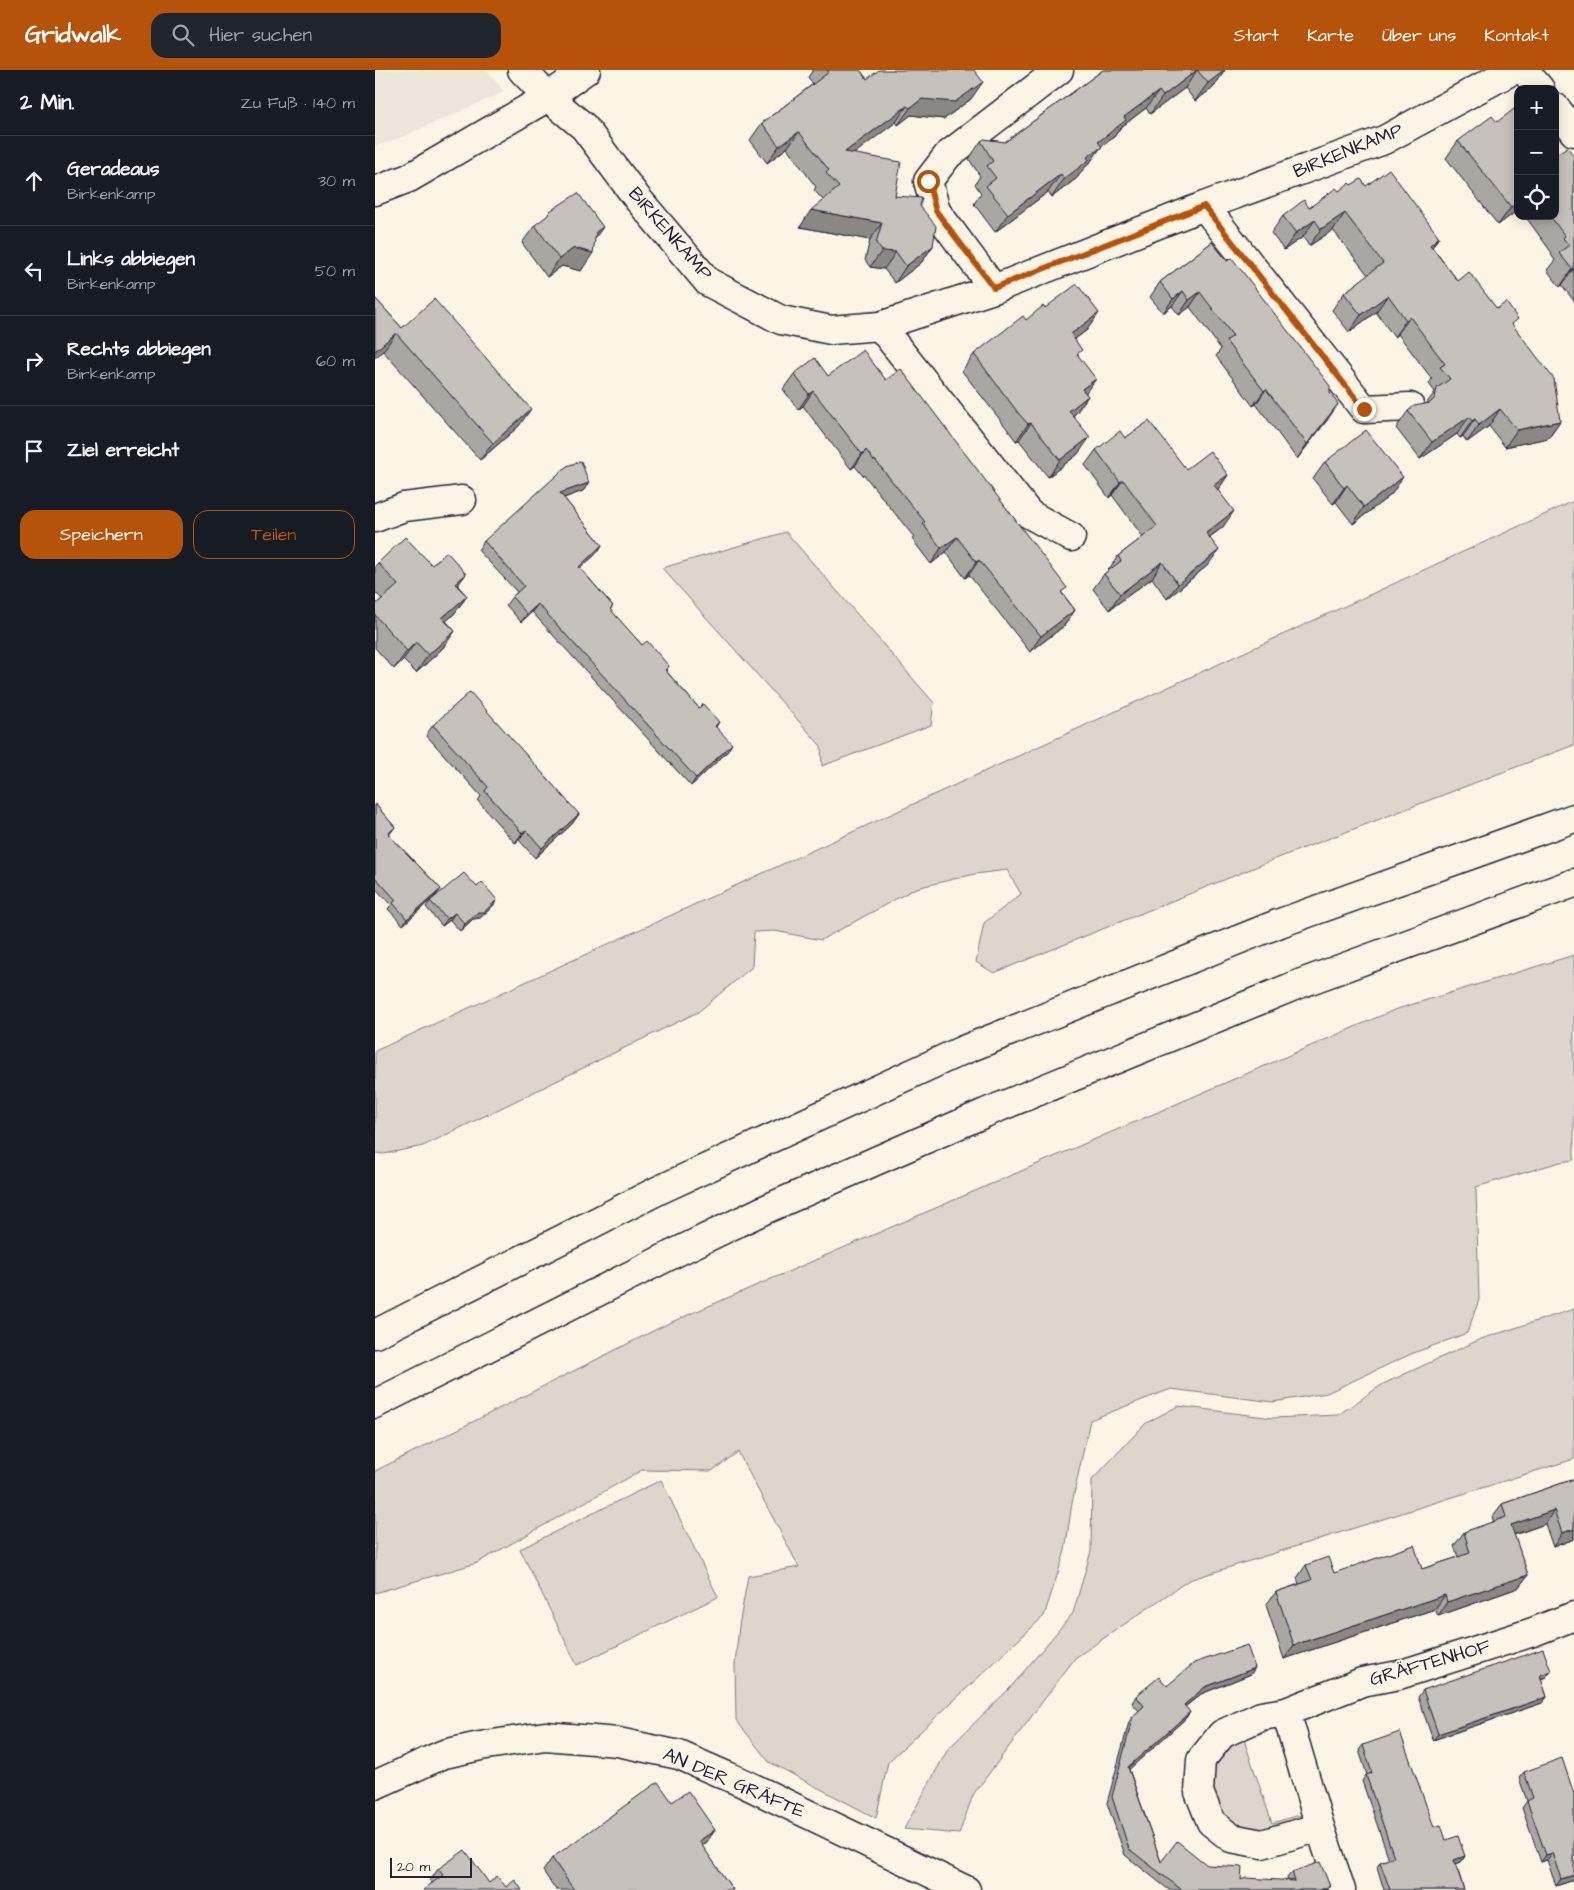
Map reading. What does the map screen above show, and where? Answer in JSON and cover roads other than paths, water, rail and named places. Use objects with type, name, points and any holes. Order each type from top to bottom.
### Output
[{"type":"main road","name":"BIRKENKAMP","points":[[522,70],[549,97],[584,127],[637,198],[708,282],[781,320],[831,330],[880,326],[994,288],[1204,206],[1384,140],[1513,70]]},
{"type":"main road","points":[[375,191],[409,178],[549,97],[586,70]]},
{"type":"main road","points":[[994,288],[936,211],[928,181],[948,155],[1059,70]]},
{"type":"main road","points":[[1524,70],[1537,85]]},
{"type":"main road","points":[[1559,112],[1574,132]]},
{"type":"main road","points":[[1204,206],[1364,409],[1410,407]]},
{"type":"main road","points":[[880,326],[1029,514],[1071,537]]},
{"type":"main road","points":[[375,518],[404,507],[462,500]]},
{"type":"main road","points":[[375,1334],[659,1190],[961,1051],[1280,924],[1574,818]]},
{"type":"main road","points":[[375,1404],[766,1209],[985,1113],[1299,984],[1574,883]]},
{"type":"main road","name":"GRÄFTENHOF","points":[[1320,1827],[1262,1844],[1231,1838],[1211,1822],[1199,1792],[1201,1760],[1222,1734],[1261,1716],[1287,1712],[1362,1682],[1399,1675],[1533,1632],[1574,1616]]},
{"type":"main road","points":[[1287,1712],[1320,1827],[1341,1890]]},
{"type":"main road","name":"AN DER GRÄFTE","points":[[375,1785],[444,1754],[481,1746],[545,1736],[618,1742],[679,1756],[715,1771],[967,1890]]}]
